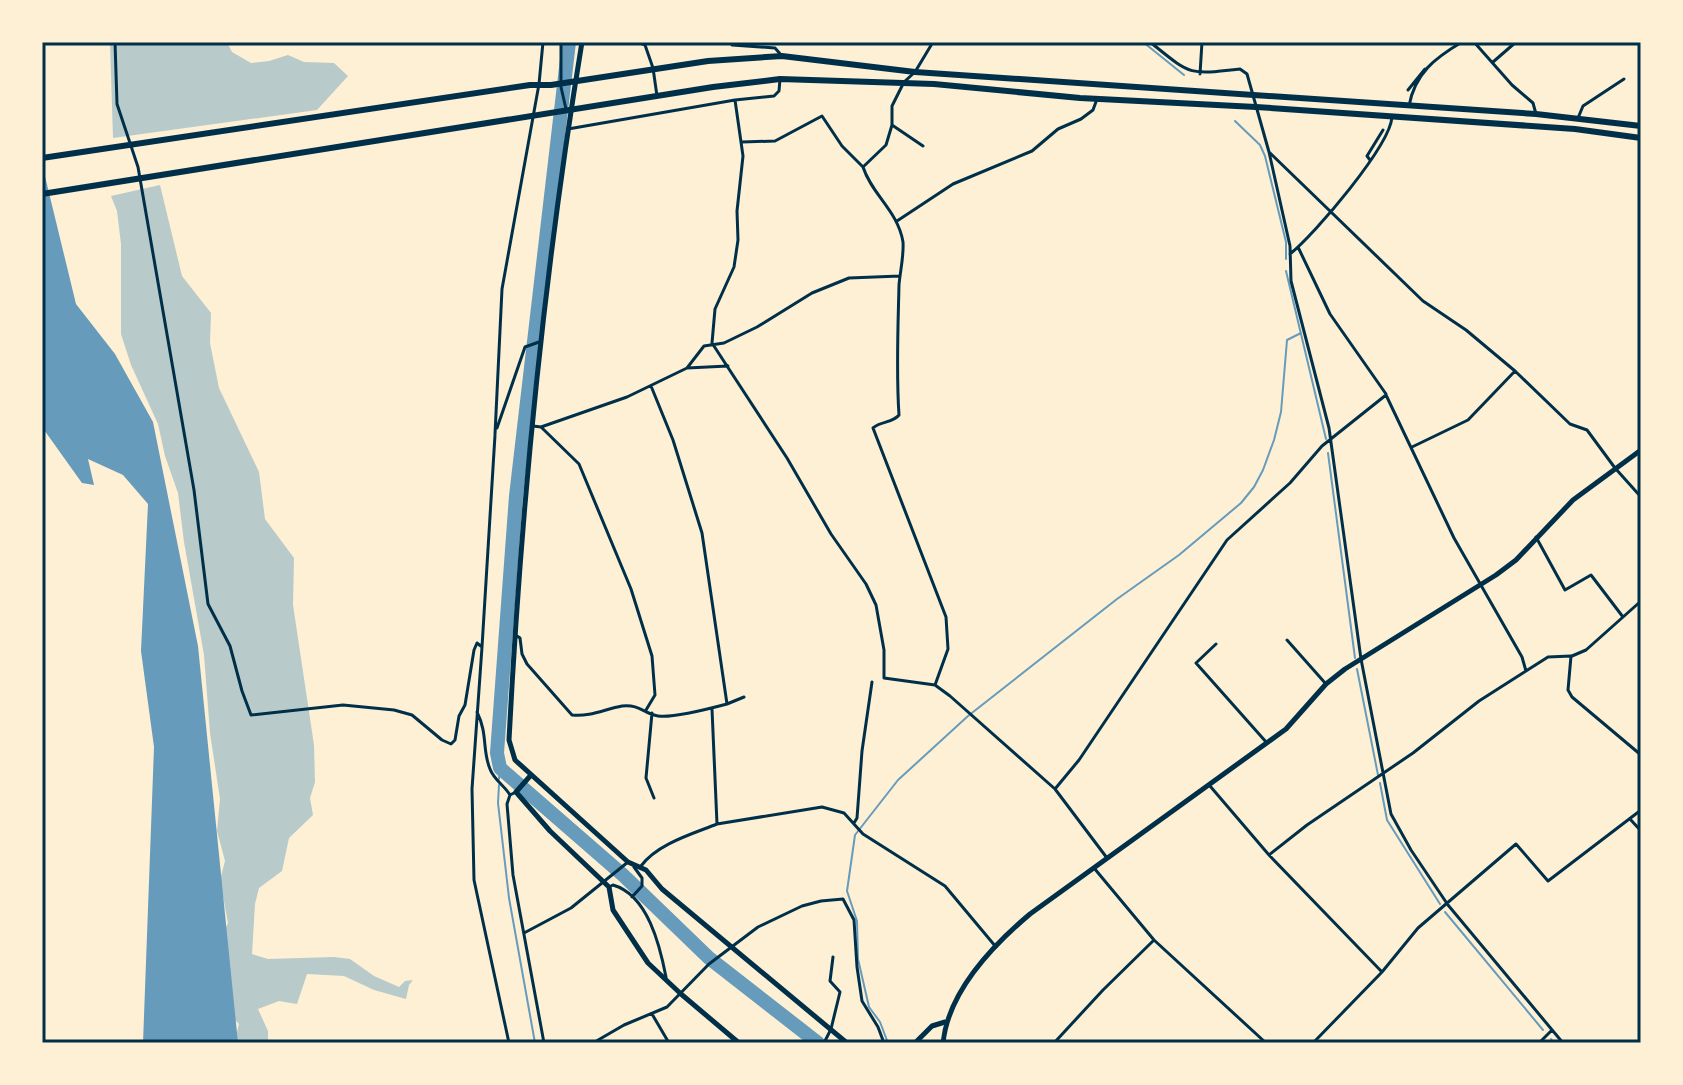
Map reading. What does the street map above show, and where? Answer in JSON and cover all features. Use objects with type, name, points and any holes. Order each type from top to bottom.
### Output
[{"type":"highway","points":[[42,158],[653,68],[733,58],[782,56],[915,72],[1536,114],[1641,126]]},
{"type":"highway","points":[[42,194],[780,79],[904,82],[1097,99],[1575,129],[1641,138]]},
{"type":"main road","points":[[582,42],[569,121],[533,426],[509,740],[515,760],[630,864],[641,866],[662,889],[847,1043]]},
{"type":"main road","points":[[943,1043],[945,1022],[960,992],[996,947],[1030,914],[1286,729],[1326,684],[1516,560],[1573,500],[1641,450]]},
{"type":"main road","points":[[531,775],[513,793],[609,887],[613,910],[648,963],[739,1043]]},
{"type":"main road","points":[[915,1043],[932,1026],[945,1022]]},
{"type":"street","points":[[115,42],[117,104],[141,182],[194,490],[208,604],[230,646],[251,715],[343,705],[394,710],[412,715],[451,744],[455,740],[459,716],[465,705],[474,650],[477,643],[482,647]]},
{"type":"street","points":[[509,1043],[474,880],[472,789],[502,289],[539,84],[543,42]]},
{"type":"street","points":[[561,42],[561,87],[569,121]]},
{"type":"street","points":[[638,42],[645,45],[653,68],[657,96]]},
{"type":"street","points":[[730,42],[732,45],[775,48],[782,56]]},
{"type":"street","points":[[863,167],[886,145],[892,125],[892,106],[904,82],[915,72],[933,42]]},
{"type":"street","points":[[1150,42],[1182,68],[1200,74],[1240,69],[1247,74],[1269,152],[1290,254],[1291,281],[1329,428],[1361,659],[1391,814],[1448,905],[1563,1043]]},
{"type":"street","points":[[1200,74],[1202,42]]},
{"type":"street","points":[[1408,90],[1434,59],[1462,42]]},
{"type":"street","points":[[1474,42],[1512,85],[1533,103],[1536,114]]},
{"type":"street","points":[[1493,62],[1516,42]]},
{"type":"street","points":[[1409,106],[1425,69]]},
{"type":"street","points":[[568,129],[774,96],[779,91],[780,79]]},
{"type":"street","points":[[1578,118],[1583,106],[1624,79]]},
{"type":"street","points":[[897,221],[953,184],[1032,151],[1058,129],[1093,110],[1097,99]]},
{"type":"street","points":[[735,100],[742,142],[736,254],[730,278],[719,295],[715,309],[712,343],[787,458],[831,534],[866,584],[876,605],[884,650],[884,678],[935,685],[975,717],[1055,789],[1107,858]]},
{"type":"street","points":[[742,142],[775,141],[822,116],[842,146],[863,167],[897,221],[903,244],[897,384],[899,415],[873,428],[946,617],[948,649],[935,685]]},
{"type":"street","points":[[1290,254],[1330,213],[1370,160],[1392,123],[1392,116]]},
{"type":"street","points":[[892,125],[923,146]]},
{"type":"street","points":[[1370,160],[1367,156],[1383,130]]},
{"type":"street","points":[[1269,152],[1423,301],[1466,330],[1515,371],[1570,424],[1587,430],[1641,497]]},
{"type":"street","points":[[1298,247],[1330,314],[1386,395],[1454,538],[1522,657],[1526,671]]},
{"type":"street","points":[[687,368],[704,346],[724,343],[757,327],[812,293],[849,278],[900,276]]},
{"type":"street","points":[[495,434],[525,347],[542,341]]},
{"type":"street","points":[[533,426],[541,427],[627,397],[687,368],[728,366]]},
{"type":"street","points":[[1412,447],[1468,420],[1515,371]]},
{"type":"street","points":[[651,386],[673,440],[702,533],[727,704]]},
{"type":"street","points":[[1055,789],[1079,760],[1227,540],[1290,483],[1330,441],[1386,395]]},
{"type":"street","points":[[541,427],[579,464],[631,589],[652,656],[655,695],[646,710]]},
{"type":"street","points":[[1536,537],[1565,590],[1591,575],[1623,617]]},
{"type":"street","points":[[1269,855],[1307,825],[1383,775],[1479,701],[1548,657],[1571,656],[1586,650],[1641,601]]},
{"type":"street","points":[[515,634],[520,638],[527,664],[572,715],[584,716],[622,706],[639,706],[658,716],[712,709],[744,697]]},
{"type":"street","points":[[1287,640],[1326,684]]},
{"type":"street","points":[[1216,644],[1196,663],[1267,743]]},
{"type":"street","points":[[1571,656],[1568,690],[1572,697],[1641,755]]},
{"type":"street","points":[[855,825],[872,682]]},
{"type":"street","points":[[712,709],[717,824]]},
{"type":"street","points":[[477,712],[485,727],[489,767],[513,793],[507,804],[513,875],[544,1043]]},
{"type":"street","points":[[652,713],[646,778],[654,798]]},
{"type":"street","points":[[1209,784],[1269,855],[1382,972]]},
{"type":"street","points":[[641,866],[663,848],[717,824],[822,807],[844,813],[863,834],[945,886],[996,947]]},
{"type":"street","points":[[1313,1043],[1382,972],[1418,928],[1516,844],[1548,881],[1641,810]]},
{"type":"street","points":[[1630,819],[1641,831]]},
{"type":"street","points":[[524,933],[571,908],[619,868],[630,864],[642,878],[642,886],[632,897]]},
{"type":"street","points":[[1094,868],[1154,940],[1266,1043]]},
{"type":"street","points":[[609,887],[619,887],[632,897],[648,918],[666,981]]},
{"type":"street","points":[[593,1043],[624,1025],[667,1007],[717,957],[773,918],[821,901],[843,899],[854,920],[862,1001],[884,1043]]},
{"type":"street","points":[[1054,1043],[1154,940]]},
{"type":"street","points":[[825,1042],[840,992],[830,981],[833,957]]},
{"type":"street","points":[[652,1014],[669,1043]]},
{"type":"street","points":[[1539,1043],[1552,1030]]},
{"type":"shaded area","points":[[110,42],[227,42],[232,52],[251,63],[288,55],[304,62],[334,63],[348,76],[317,110],[113,138]]},
{"type":"shaded area","points":[[160,185],[182,276],[211,313],[210,343],[219,388],[259,472],[265,519],[294,558],[293,605],[314,745],[315,782],[310,798],[313,815],[289,838],[282,871],[259,888],[252,954],[268,959],[350,959],[374,976],[399,987],[405,981],[413,980],[406,999],[374,990],[344,976],[307,974],[297,1004],[279,1001],[258,1009],[268,1031],[268,1043],[234,1043],[239,1024],[227,1012],[221,938],[228,923],[220,880],[225,861],[217,831],[220,799],[210,733],[204,655],[178,493],[158,424],[131,365],[121,334],[121,244],[117,211],[111,196]]},
{"type":"water","points":[[42,164],[76,304],[115,354],[153,422],[198,646],[238,1043],[143,1043],[154,747],[141,651],[148,504],[123,475],[88,459],[94,485],[82,483],[42,427]]},
{"type":"waterway","points":[[569,42],[516,496],[497,753],[500,768],[623,875],[709,958],[818,1043]]},
{"type":"waterway","points":[[1143,42],[1184,75]]},
{"type":"waterway","points":[[1235,121],[1260,145],[1265,156],[1286,242],[1286,259]]},
{"type":"waterway","points":[[1286,271],[1326,439]]},
{"type":"waterway","points":[[888,1043],[880,1022],[869,1007],[858,959],[857,921],[847,891],[855,835],[898,780],[968,716],[1117,599],[1179,555],[1241,503],[1263,470],[1274,440],[1281,412],[1287,340],[1301,333]]},
{"type":"waterway","points":[[1328,453],[1355,658]]},
{"type":"waterway","points":[[1357,669],[1378,775]]},
{"type":"waterway","points":[[499,779],[500,768]]},
{"type":"waterway","points":[[1380,783],[1387,820],[1440,904]]},
{"type":"waterway","points":[[499,785],[498,803],[509,898],[535,1043]]},
{"type":"waterway","points":[[1445,912],[1543,1030]]},
{"type":"waterway","points":[[1551,1039],[1554,1043]]}]
